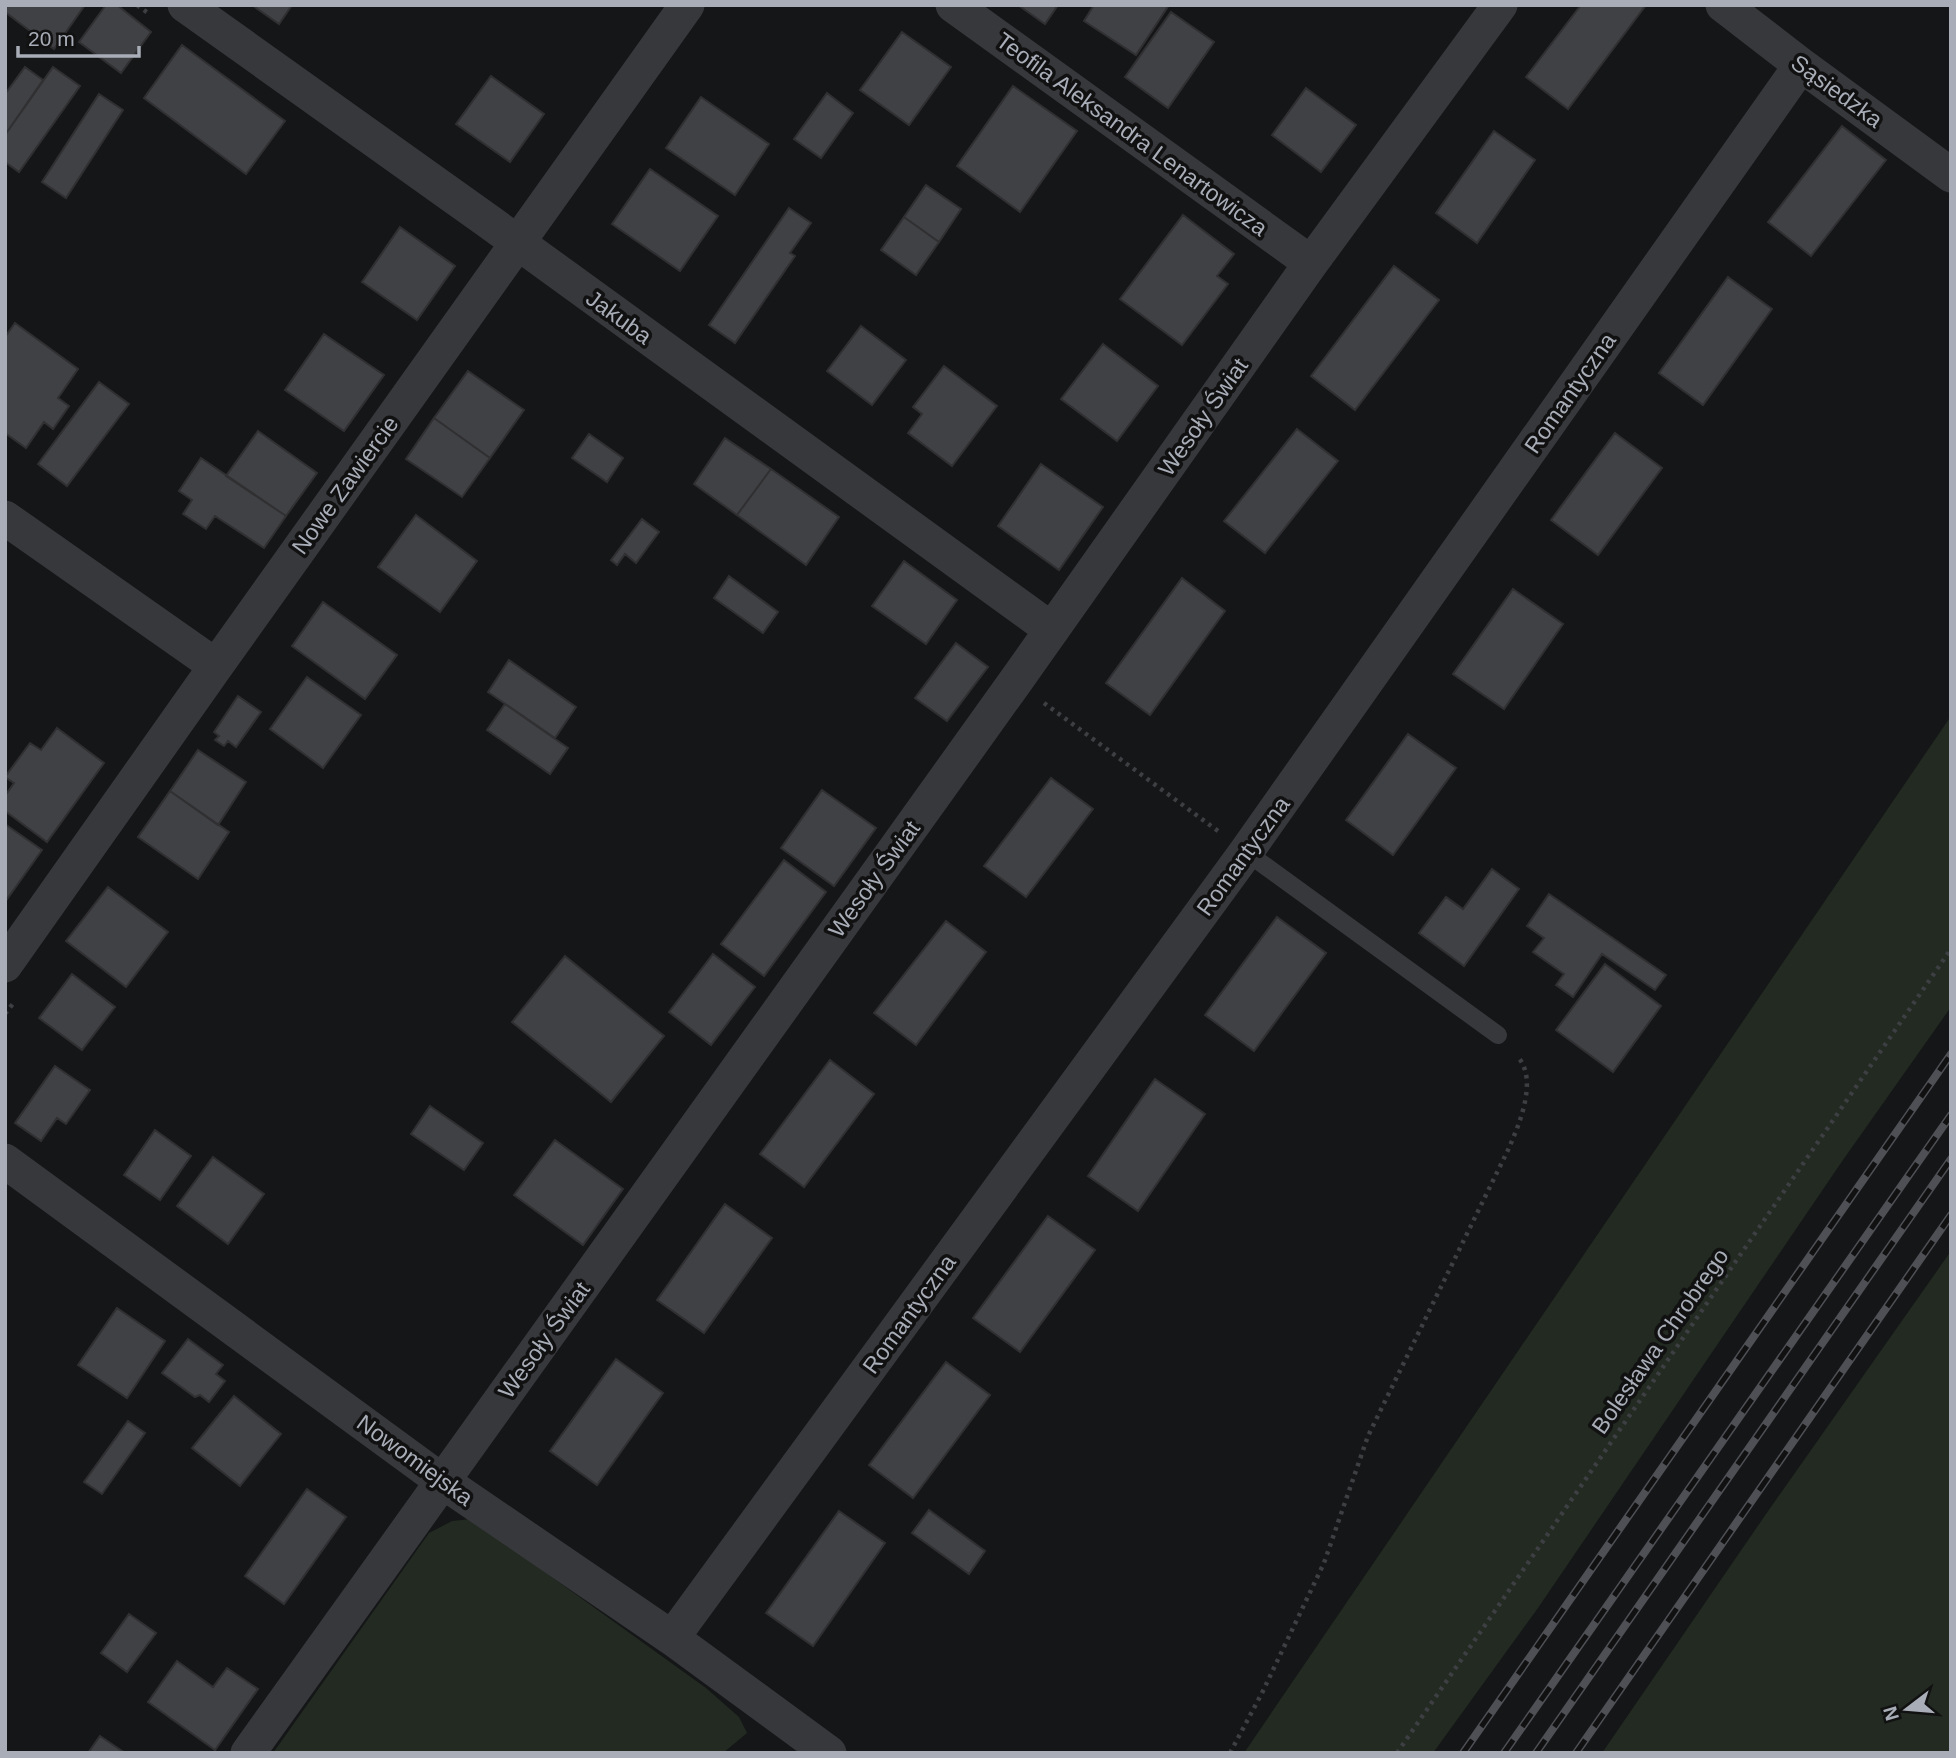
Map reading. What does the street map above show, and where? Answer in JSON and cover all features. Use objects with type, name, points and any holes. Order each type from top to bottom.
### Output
[{"type":"street","name":"Jakuba","points":[[185,5],[1052,630]]},
{"type":"street","name":"Nowe Zawiercie","points":[[5,965],[687,5]]},
{"type":"street","name":"Teofila Aleksandra Lenartowicza","points":[[953,5],[1311,263]]},
{"type":"street","name":"Wesoły Świat","points":[[248,1753],[1015,682],[1311,263],[1500,5]]},
{"type":"street","name":"Sąsiedzka","points":[[1723,5],[1951,175]]},
{"type":"street","name":"Romantyczna","points":[[672,1637],[1246,852],[1801,65]]},
{"type":"street","points":[[5,518],[216,666]]},
{"type":"street","name":"Nowomiejska","points":[[5,1161],[442,1481],[672,1637],[829,1753]]},
{"type":"lane","points":[[1246,852],[1497,1035]]},
{"type":"path","points":[[1015,682],[1246,852]]},
{"type":"path","name":"Bolesława Chrobrego","points":[[1397,1753],[1951,948]]},
{"type":"path","points":[[1230,1753],[1324,1563],[1368,1436],[1518,1127],[1527,1077],[1523,1062],[1497,1035]]},
{"type":"shaded area","points":[[1951,716],[1951,1007],[1843,1160],[1538,1608],[1433,1753],[1244,1753]]},
{"type":"shaded area","points":[[1951,1251],[1951,1753],[1602,1753],[1766,1514]]},
{"type":"shaded area","points":[[471,1519],[706,1688],[739,1717],[747,1733],[723,1753],[273,1753],[429,1533],[452,1521]]},
{"type":"building","points":[[5,5],[85,5],[54,49],[5,12]]},
{"type":"building","points":[[106,5],[117,5],[151,32],[121,73],[79,42]]},
{"type":"building","points":[[252,5],[292,5],[279,24]]},
{"type":"building","points":[[1018,5],[1058,5],[1045,24]]},
{"type":"building","points":[[1094,5],[1169,5],[1136,55],[1084,21]]},
{"type":"building","points":[[1581,5],[1646,5],[1568,109],[1526,77]]},
{"type":"building","points":[[1171,12],[1214,42],[1168,108],[1125,77]]},
{"type":"building","points":[[902,32],[951,67],[909,125],[860,90]]},
{"type":"building","points":[[182,45],[285,121],[246,174],[144,98]]},
{"type":"building","points":[[25,67],[43,80],[5,135],[5,94]]},
{"type":"building","points":[[53,67],[80,86],[19,172],[5,162],[5,135]]},
{"type":"building","points":[[491,76],[544,114],[510,162],[456,124]]},
{"type":"building","points":[[1013,86],[1077,131],[1020,212],[957,166]]},
{"type":"building","points":[[1306,88],[1356,125],[1321,172],[1272,135]]},
{"type":"building","points":[[827,93],[853,113],[821,158],[794,139]]},
{"type":"building","points":[[99,94],[123,110],[66,198],[42,182]]},
{"type":"building","points":[[701,97],[769,144],[735,195],[666,148]]},
{"type":"building","points":[[1842,126],[1886,160],[1811,256],[1768,222]]},
{"type":"building","points":[[1494,131],[1535,160],[1477,243],[1436,213]]},
{"type":"building","points":[[650,169],[718,216],[680,271],[612,224]]},
{"type":"building","points":[[926,185],[961,209],[939,242],[904,217]]},
{"type":"building","points":[[789,208],[811,223],[790,253],[795,256],[735,343],[709,325]]},
{"type":"building","points":[[1183,215],[1234,254],[1217,276],[1228,284],[1182,345],[1120,299]]},
{"type":"building","points":[[904,217],[939,242],[916,275],[881,250]]},
{"type":"building","points":[[400,227],[455,266],[417,320],[362,282]]},
{"type":"building","points":[[1394,266],[1439,300],[1355,410],[1311,376]]},
{"type":"building","points":[[1728,277],[1772,309],[1703,405],[1659,373]]},
{"type":"building","points":[[15,323],[78,369],[58,398],[69,406],[53,429],[44,422],[26,448],[5,433],[5,337]]},
{"type":"building","points":[[861,326],[906,360],[872,405],[827,371]]},
{"type":"building","points":[[324,334],[384,375],[344,431],[285,390]]},
{"type":"building","points":[[1103,344],[1158,386],[1117,441],[1061,399]]},
{"type":"building","points":[[944,366],[997,406],[952,466],[908,433],[922,414],[913,407]]},
{"type":"building","points":[[468,371],[524,410],[490,458],[434,418]]},
{"type":"building","points":[[99,382],[129,404],[67,486],[38,464]]},
{"type":"building","points":[[434,418],[490,458],[462,497],[406,459]]},
{"type":"building","points":[[1297,429],[1338,461],[1265,553],[1224,521]]},
{"type":"building","points":[[258,431],[317,473],[286,516],[226,476]]},
{"type":"building","points":[[1615,433],[1662,468],[1598,555],[1551,520]]},
{"type":"building","points":[[589,434],[623,458],[607,482],[572,458]]},
{"type":"building","points":[[725,438],[771,469],[737,515],[694,484]]},
{"type":"building","points":[[201,458],[286,516],[264,548],[215,516],[206,529],[183,514],[192,500],[179,491]]},
{"type":"building","points":[[1041,464],[1103,507],[1059,570],[998,526]]},
{"type":"building","points":[[771,469],[839,517],[806,565],[737,515]]},
{"type":"building","points":[[416,515],[477,561],[440,612],[378,567]]},
{"type":"building","points":[[642,519],[659,532],[636,563],[625,554],[617,565],[611,560]]},
{"type":"building","points":[[904,561],[957,600],[926,644],[872,606]]},
{"type":"building","points":[[729,576],[778,612],[763,633],[714,598]]},
{"type":"building","points":[[1182,578],[1225,611],[1150,715],[1106,683]]},
{"type":"building","points":[[1513,589],[1563,624],[1504,709],[1453,674]]},
{"type":"building","points":[[323,602],[397,655],[365,699],[292,646]]},
{"type":"building","points":[[956,643],[988,667],[947,721],[915,698]]},
{"type":"building","points":[[509,660],[576,707],[555,738],[488,692]]},
{"type":"building","points":[[307,677],[361,715],[323,768],[270,729]]},
{"type":"building","points":[[238,696],[261,712],[236,747],[228,741],[224,746],[215,740],[219,736],[214,732]]},
{"type":"building","points":[[505,704],[568,748],[550,774],[487,730]]},
{"type":"building","points":[[57,728],[104,763],[47,842],[5,811],[5,796],[14,783],[5,777],[30,743],[41,750]]},
{"type":"building","points":[[1408,734],[1456,768],[1393,855],[1346,820]]},
{"type":"building","points":[[198,750],[246,782],[218,825],[170,791]]},
{"type":"building","points":[[1051,778],[1093,809],[1026,897],[984,866]]},
{"type":"building","points":[[822,790],[876,828],[834,886],[781,848]]},
{"type":"building","points":[[170,791],[229,832],[198,879],[138,837]]},
{"type":"building","points":[[5,824],[42,850],[5,902]]},
{"type":"building","points":[[784,860],[826,892],[764,976],[721,944]]},
{"type":"building","points":[[1492,869],[1519,889],[1464,966],[1419,933],[1446,897],[1463,909]]},
{"type":"building","points":[[108,887],[168,932],[126,987],[66,941]]},
{"type":"building","points":[[1549,894],[1666,975],[1655,990],[1602,954],[1573,997],[1556,985],[1564,974],[1533,952],[1544,938],[1527,926]]},
{"type":"building","points":[[1277,917],[1326,953],[1254,1051],[1205,1015]]},
{"type":"building","points":[[946,921],[986,952],[916,1045],[874,1013]]},
{"type":"building","points":[[713,954],[755,987],[711,1045],[669,1012]]},
{"type":"building","points":[[565,956],[664,1036],[611,1102],[512,1022]]},
{"type":"building","points":[[1605,964],[1661,1006],[1613,1072],[1556,1030]]},
{"type":"building","points":[[72,974],[115,1007],[82,1050],[39,1018]]},
{"type":"building","points":[[830,1060],[874,1094],[804,1187],[760,1154]]},
{"type":"building","points":[[55,1066],[90,1090],[66,1124],[57,1118],[41,1141],[15,1123]]},
{"type":"building","points":[[1155,1079],[1205,1114],[1138,1211],[1088,1176]]},
{"type":"building","points":[[430,1106],[483,1143],[464,1170],[411,1134]]},
{"type":"building","points":[[155,1130],[191,1156],[160,1200],[124,1175]]},
{"type":"building","points":[[555,1140],[623,1189],[583,1245],[514,1195]]},
{"type":"building","points":[[213,1157],[264,1194],[228,1244],[177,1206]]},
{"type":"building","points":[[725,1204],[772,1238],[704,1333],[657,1300]]},
{"type":"building","points":[[1048,1216],[1095,1250],[1020,1352],[973,1318]]},
{"type":"building","points":[[117,1308],[165,1341],[127,1398],[78,1365]]},
{"type":"building","points":[[188,1339],[223,1365],[216,1374],[225,1381],[209,1402],[200,1395],[195,1397],[162,1373]]},
{"type":"building","points":[[616,1359],[663,1393],[597,1485],[550,1451]]},
{"type":"building","points":[[946,1362],[990,1395],[913,1498],[869,1465]]},
{"type":"building","points":[[234,1396],[281,1434],[240,1486],[192,1448]]},
{"type":"building","points":[[128,1421],[145,1433],[102,1494],[84,1482]]},
{"type":"building","points":[[307,1489],[346,1517],[284,1604],[245,1576]]},
{"type":"building","points":[[929,1510],[985,1551],[969,1574],[912,1533]]},
{"type":"building","points":[[839,1511],[885,1543],[813,1646],[766,1613]]},
{"type":"building","points":[[129,1614],[156,1633],[127,1672],[101,1653]]},
{"type":"building","points":[[177,1661],[213,1687],[227,1668],[258,1689],[215,1750],[148,1702]]},
{"type":"building","points":[[100,1736],[125,1753],[88,1753]]},
{"type":"railway","points":[[1463,1753],[1951,1054]]},
{"type":"railway","points":[[1504,1753],[1951,1115]]},
{"type":"railway","points":[[1536,1753],[1951,1159]]},
{"type":"railway","points":[[1576,1753],[1951,1215]]}]
